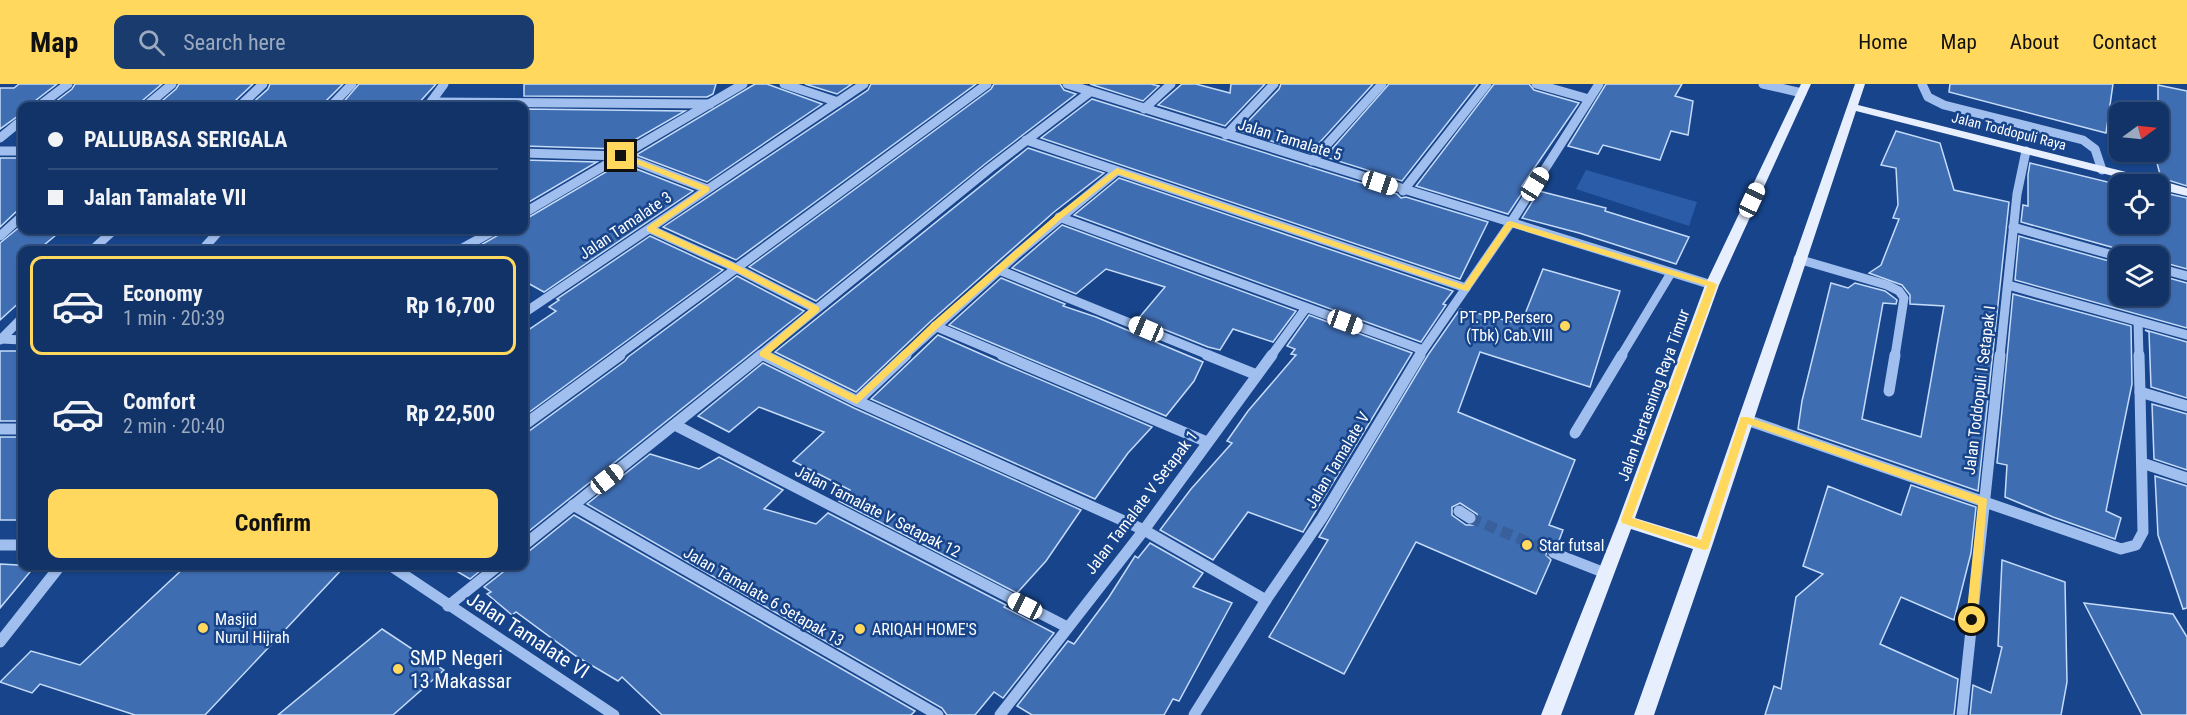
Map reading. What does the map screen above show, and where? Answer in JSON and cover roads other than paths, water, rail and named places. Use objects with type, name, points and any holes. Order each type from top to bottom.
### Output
[{"type":"main road","points":[[1644,715],[1704,546],[1798,259],[1860,84]]},
{"type":"main road","name":"Jalan Hertasning Raya Timur","points":[[1551,715],[1626,520],[1712,285],[1804,89]]},
{"type":"main road","name":"Jalan Toddopuli Raya","points":[[1852,107],[2117,174]]},
{"type":"main road","name":"Jalan Toddopuli Raya","points":[[2169,188],[2187,192]]},
{"type":"main road","points":[[1626,520],[1704,546]]},
{"type":"street","points":[[44,102],[68,84]]},
{"type":"street","points":[[152,102],[172,84]]},
{"type":"street","points":[[244,102],[263,84]]},
{"type":"street","points":[[335,102],[352,84]]},
{"type":"street","points":[[430,102],[444,84]]},
{"type":"street","points":[[528,211],[743,84]]},
{"type":"street","points":[[784,84],[838,102]]},
{"type":"street","name":"Jalan Tamalate 3","points":[[528,310],[864,84]]},
{"type":"street","points":[[528,422],[987,84]]},
{"type":"street","name":"Jalan Tamalate 5","points":[[1066,84],[1403,191],[1712,285]]},
{"type":"street","points":[[1144,109],[1171,84]]},
{"type":"street","points":[[1226,135],[1274,84]]},
{"type":"street","points":[[1312,161],[1382,84]]},
{"type":"street","points":[[1403,191],[1487,84]]},
{"type":"street","points":[[1536,84],[1589,99]]},
{"type":"street","name":"Jalan Tamalate V","points":[[1194,715],[1266,600],[1322,518],[1423,350],[1510,224],[1599,84]]},
{"type":"street","points":[[1763,84],[1804,89]]},
{"type":"street","points":[[1922,84],[1923,93],[1934,102],[2089,142],[2094,146],[2102,170]]},
{"type":"street","points":[[528,542],[1026,140],[1090,92]]},
{"type":"street","points":[[528,104],[710,104]]},
{"type":"street","points":[[0,138],[18,123]]},
{"type":"street","points":[[1026,140],[1466,288]]},
{"type":"street","points":[[0,151],[18,151]]},
{"type":"street","name":"Jalan Toddopuli I Setapak I","points":[[1962,715],[2013,227],[2026,151]]},
{"type":"street","points":[[528,153],[621,156],[706,189]]},
{"type":"street","points":[[857,401],[935,326],[1059,217],[1117,171]]},
{"type":"street","points":[[1059,217],[1423,350]]},
{"type":"street","points":[[0,236],[18,220]]},
{"type":"street","points":[[2013,227],[2109,254]]},
{"type":"street","points":[[650,229],[736,268],[816,309]]},
{"type":"street","points":[[96,246],[110,234]]},
{"type":"street","points":[[206,246],[216,234]]},
{"type":"street","points":[[466,246],[488,234]]},
{"type":"street","points":[[1798,259],[1887,285],[1899,291],[1904,298],[1889,391]]},
{"type":"street","points":[[999,270],[1257,375]]},
{"type":"street","points":[[2169,271],[2187,276]]},
{"type":"street","points":[[1575,433],[1671,273]]},
{"type":"street","points":[[2008,285],[2187,335]]},
{"type":"street","name":"Jalan Tamalate V Setapak 1","points":[[1000,715],[1066,627],[1144,530],[1306,308]]},
{"type":"street","points":[[1744,419],[2121,549],[2133,548],[2142,540],[2143,532],[2138,321]]},
{"type":"street","points":[[0,340],[18,322]]},
{"type":"street","points":[[935,326],[1207,442]]},
{"type":"street","points":[[0,340],[18,340]]},
{"type":"street","points":[[763,354],[857,401],[1144,530],[1266,600]]},
{"type":"street","points":[[2139,392],[2187,406]]},
{"type":"street","name":"Jalan Tamalate V Setapak 12","points":[[675,425],[1066,627]]},
{"type":"street","points":[[0,429],[18,429]]},
{"type":"street","points":[[2142,463],[2187,478]]},
{"type":"street","name":"Jalan Tamalate 6 Setapak 13","points":[[573,505],[938,715]]},
{"type":"street","points":[[1459,512],[1470,518]]},
{"type":"street","points":[[0,545],[18,545]]},
{"type":"street","points":[[1554,552],[1605,573]]},
{"type":"street","points":[[0,642],[57,570]]},
{"type":"street","name":"Jalan Tamalate VI","points":[[398,570],[448,606],[614,715]]},
{"type":"street","points":[[448,606],[493,570]]},
{"type":"tunnel","points":[[1470,518],[1554,553]]},
{"type":"place","name":"PT. PP Persero (Tbk) Cab.VIII","points":[[1565,326]]},
{"type":"place","name":"Star futsal","points":[[1527,545]]},
{"type":"place","name":"Masjid Nurul Hijrah","points":[[203,628]]},
{"type":"place","name":"ARIQAH HOME'S","points":[[860,629]]},
{"type":"place","name":"SMP Negeri 13 Makassar","points":[[398,669]]}]
